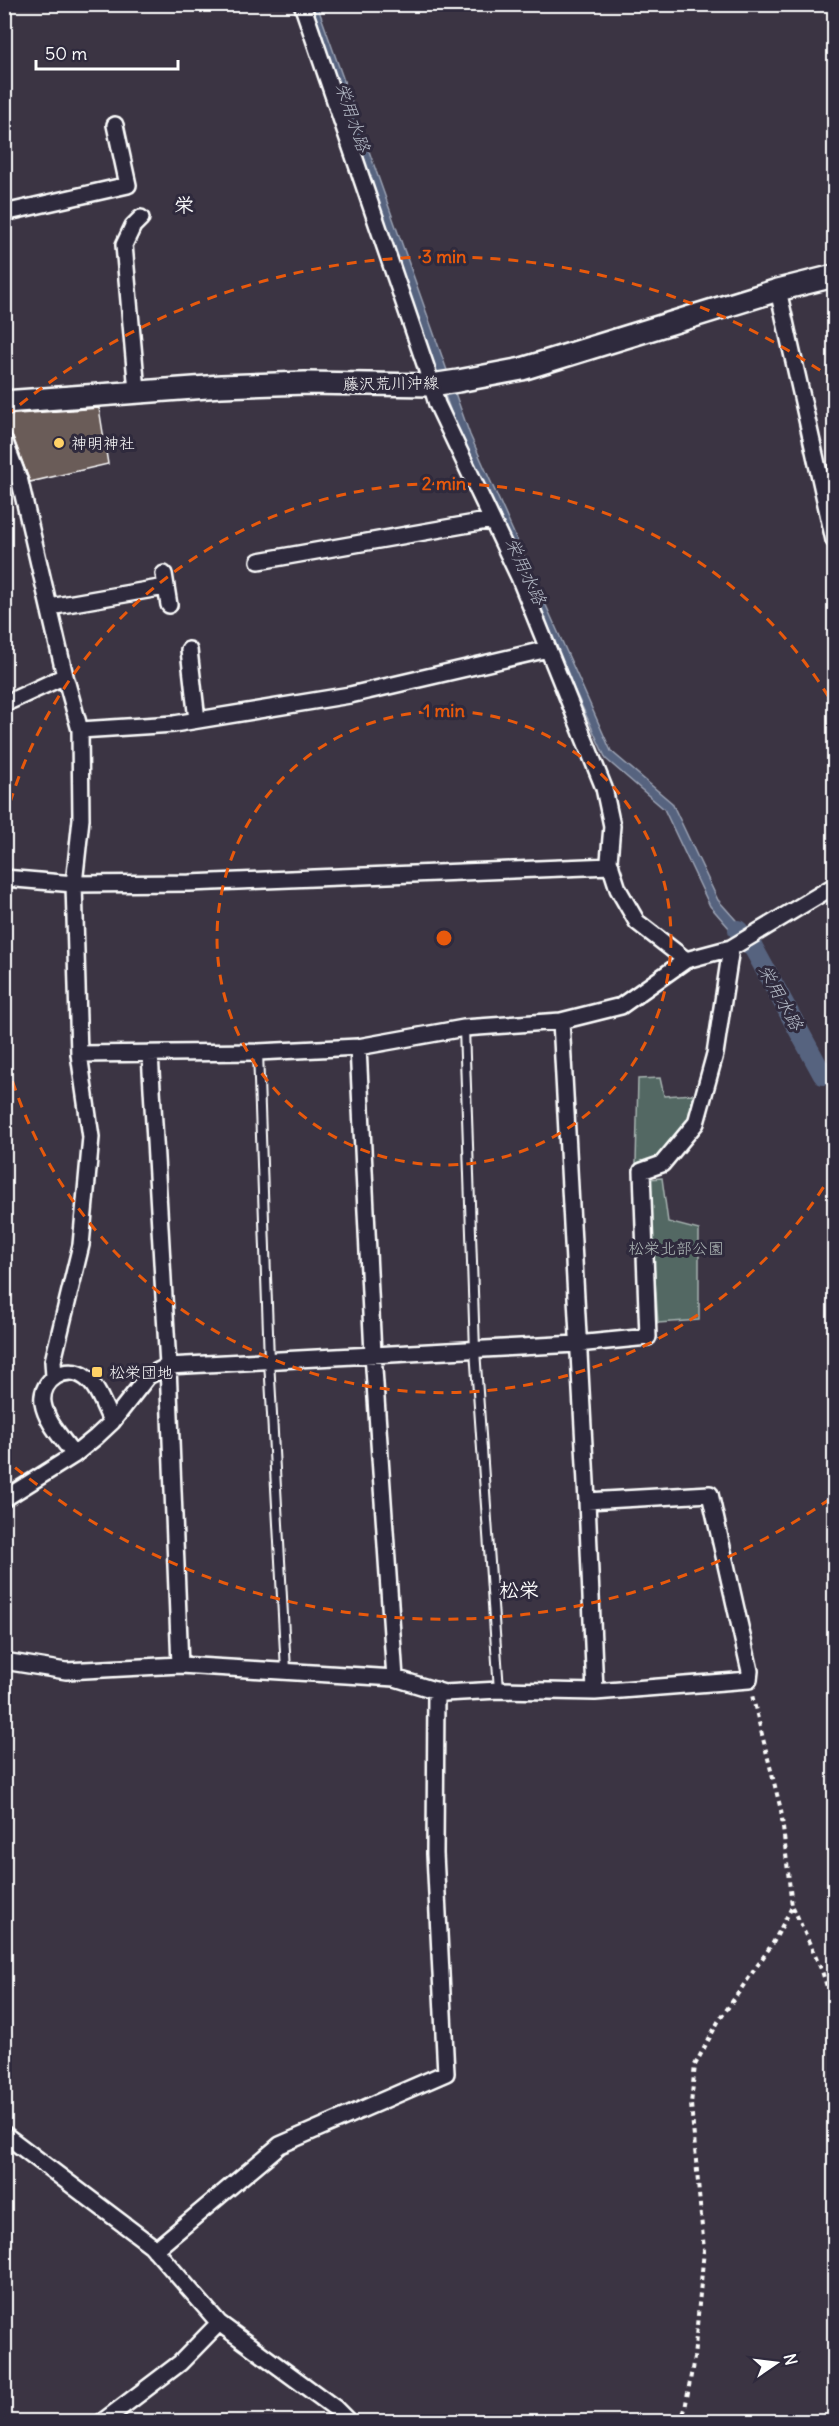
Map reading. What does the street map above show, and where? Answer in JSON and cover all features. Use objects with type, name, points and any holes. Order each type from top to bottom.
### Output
[{"type":"main road","name":"藤沢荒川沖線","points":[[4,402],[137,391],[305,383],[431,385],[522,369],[778,290],[834,276]]},
{"type":"street","points":[[302,4],[437,404],[519,577],[604,788],[612,826],[611,866],[618,889],[637,922],[686,960]]},
{"type":"street","points":[[4,213],[128,185],[115,125]]},
{"type":"street","points":[[137,391],[124,245],[133,226],[141,218]]},
{"type":"street","points":[[778,290],[834,540]]},
{"type":"street","points":[[4,440],[20,482],[65,676],[80,730],[81,819],[74,884],[79,1054],[91,1137],[81,1245],[53,1361],[54,1377]]},
{"type":"street","points":[[259,561],[492,520]]},
{"type":"street","points":[[50,607],[165,580],[168,605]]},
{"type":"street","points":[[80,730],[174,724],[350,695],[548,649]]},
{"type":"street","points":[[189,650],[197,720]]},
{"type":"street","points":[[4,705],[65,676]]},
{"type":"street","points":[[4,878],[74,884],[189,882],[611,866]]},
{"type":"street","points":[[79,1054],[258,1052],[358,1047],[464,1028],[561,1021],[621,1006],[686,960],[731,948],[834,886]]},
{"type":"street","points":[[4,1499],[74,1455],[112,1422],[148,1376],[168,1366],[577,1344],[648,1337],[642,1171],[662,1164],[696,1123],[715,1054],[731,948]]},
{"type":"street","points":[[561,1021],[595,1692]]},
{"type":"street","points":[[358,1047],[373,1354],[395,1678]]},
{"type":"street","points":[[150,1054],[168,1366],[180,1665]]},
{"type":"street","points":[[74,1455],[47,1416],[43,1403],[46,1383],[64,1373],[84,1377],[93,1385],[112,1422]]},
{"type":"street","points":[[4,1661],[66,1671],[180,1665],[286,1670],[395,1678],[444,1693],[499,1690],[595,1692],[749,1680],[750,1671],[710,1494],[587,1501]]},
{"type":"street","points":[[155,2250],[280,2145],[446,2073],[435,1854],[436,1690]]},
{"type":"street","points":[[4,2134],[155,2250],[219,2323],[335,2408],[349,2421]]},
{"type":"street","points":[[102,2421],[180,2363],[219,2323]]},
{"type":"lane","points":[[464,1028],[475,1350],[499,1690]]},
{"type":"lane","points":[[258,1052],[269,1360],[286,1670]]},
{"type":"path","points":[[749,1680],[781,1810],[792,1907],[822,1971],[834,2009]]},
{"type":"path","points":[[680,2421],[685,2409],[694,2358],[704,2250],[691,2104],[695,2066],[718,2022],[772,1943],[792,1907]]},
{"type":"green space","points":[[660,1078],[664,1096],[693,1094],[687,1124],[657,1159],[636,1163],[638,1079]]},
{"type":"green space","name":"松栄北部公園","points":[[662,1178],[668,1222],[699,1230],[699,1320],[658,1323],[648,1179]]},
{"type":"water","points":[[309,5],[317,5],[470,435],[611,751],[672,803],[718,900],[760,947],[750,952],[710,906],[664,809],[606,759],[460,438]]},
{"type":"building","name":"神明神社","points":[[99,408],[108,464],[30,482],[13,437],[8,431],[4,415]]},
{"type":"waterway","name":"栄用水路","points":[[738,930],[754,949],[823,1075],[834,1069]]},
{"type":"place","name":"神明神社","points":[[59,443]]},
{"type":"place","name":"松栄団地","points":[[97,1372]]},
{"type":"district","name":"栄","points":[[184,204]]},
{"type":"district","name":"松栄","points":[[519,1589]]}]
